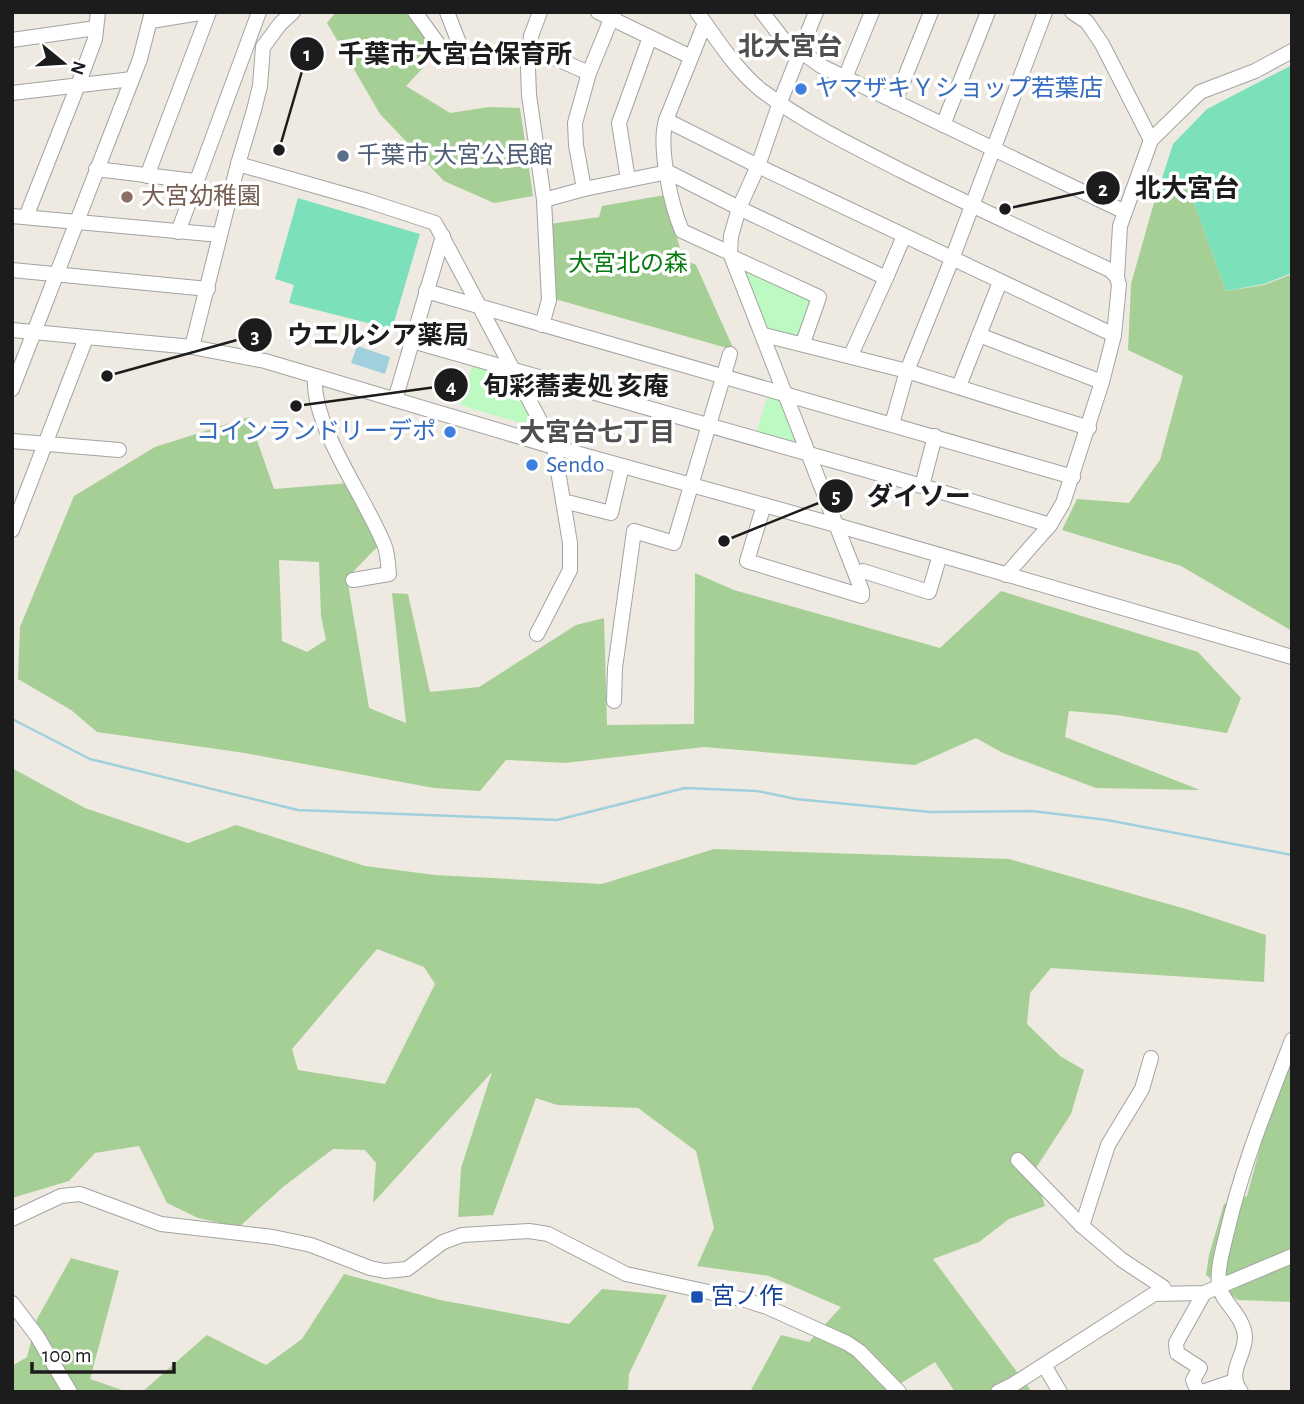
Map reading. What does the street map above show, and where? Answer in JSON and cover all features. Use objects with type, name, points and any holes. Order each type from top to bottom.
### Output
[{"type":"street","points":[[98,12],[95,38],[78,85],[19,216],[220,235]]},
{"type":"street","points":[[12,389],[132,79],[151,16],[207,12],[147,176]]},
{"type":"street","points":[[178,232],[259,12]]},
{"type":"street","points":[[192,348],[260,86],[263,47],[293,12]]},
{"type":"street","points":[[415,12],[446,55]]},
{"type":"street","points":[[447,12],[463,52]]},
{"type":"street","points":[[540,12],[529,47],[529,95],[544,200],[549,300],[542,325]]},
{"type":"street","points":[[762,12],[783,39],[845,78],[1125,212]]},
{"type":"street","points":[[764,505],[747,561],[862,596],[764,335],[731,255],[734,223],[739,208],[758,166],[816,12]]},
{"type":"street","points":[[845,78],[872,12]]},
{"type":"street","points":[[895,102],[931,12]]},
{"type":"street","points":[[943,125],[988,12]]},
{"type":"street","points":[[892,424],[907,371],[1045,12]]},
{"type":"street","points":[[1072,12],[1087,22],[1102,44],[1151,139]]},
{"type":"street","points":[[584,189],[575,123],[607,14],[691,57]]},
{"type":"street","points":[[701,17],[691,57],[666,120],[663,145],[674,212],[682,231],[819,297],[803,343]]},
{"type":"street","points":[[701,17],[745,75],[831,136],[1110,270],[1117,277]]},
{"type":"street","points":[[12,40],[96,28]]},
{"type":"street","points":[[628,180],[619,123],[650,37]]},
{"type":"street","points":[[529,47],[589,73]]},
{"type":"street","points":[[1006,575],[1050,525],[1063,503],[1073,477],[1114,335],[1119,285],[1117,277],[1120,226],[1151,139],[1200,92],[1255,71],[1292,51]]},
{"type":"street","points":[[12,93],[132,79]]},
{"type":"street","points":[[666,120],[1114,335]]},
{"type":"street","points":[[238,164],[435,223],[554,447],[570,543],[570,570],[537,634]]},
{"type":"street","points":[[96,169],[195,181]]},
{"type":"street","points":[[544,200],[668,172],[886,278]]},
{"type":"street","points":[[395,400],[443,236]]},
{"type":"street","points":[[851,355],[904,236]]},
{"type":"street","points":[[12,270],[208,289]]},
{"type":"street","points":[[959,386],[1000,282]]},
{"type":"street","points":[[426,291],[1073,477]]},
{"type":"street","points":[[12,330],[192,348],[265,361],[554,447],[836,525],[1292,657]]},
{"type":"street","points":[[764,335],[907,371],[1088,428]]},
{"type":"street","points":[[979,335],[1102,382]]},
{"type":"street","points":[[12,530],[86,338]]},
{"type":"street","points":[[412,341],[1050,525]]},
{"type":"street","points":[[614,701],[615,668],[634,531],[674,543],[730,354]]},
{"type":"street","points":[[315,376],[316,395],[326,428],[386,549],[389,574],[353,580]]},
{"type":"street","points":[[922,486],[935,436]]},
{"type":"street","points":[[12,441],[119,450]]},
{"type":"street","points":[[563,501],[611,513],[622,466]]},
{"type":"street","points":[[856,575],[863,571],[929,592],[940,555]]},
{"type":"street","points":[[1204,1293],[1176,1343],[1177,1353],[1200,1368],[1193,1380],[1200,1392],[1237,1387],[1234,1373],[1245,1338],[1244,1328],[1219,1287],[1220,1262],[1238,1184],[1292,1040]]},
{"type":"street","points":[[1082,1226],[1108,1145],[1142,1089],[1151,1058]]},
{"type":"street","points":[[1018,1160],[1082,1226],[1122,1261],[1163,1287],[1166,1293]]},
{"type":"street","points":[[12,1219],[61,1196],[80,1195],[160,1224],[311,1245],[370,1268],[385,1271],[407,1269],[443,1242],[462,1235],[529,1231],[548,1234],[626,1274],[745,1300],[834,1335],[859,1351],[899,1392]]},
{"type":"street","points":[[998,1392],[1154,1294],[1204,1293],[1292,1256]]},
{"type":"street","points":[[12,1303],[37,1336],[70,1392]]},
{"type":"street","points":[[1044,1365],[1060,1392]]},
{"type":"green space","points":[[336,12],[418,12],[440,50],[406,86],[450,113],[489,107],[520,108],[533,196],[494,203],[444,181],[380,114],[327,23]]},
{"type":"green space","points":[[1292,65],[1292,273],[1264,284],[1226,291],[1189,189],[1158,191],[1173,144],[1207,109]]},
{"type":"green space","points":[[1189,189],[1226,291],[1264,285],[1292,274],[1292,631],[1181,566],[1062,530],[1077,499],[1129,503],[1160,460],[1183,376],[1128,350],[1131,284],[1157,192]]},
{"type":"green space","name":"大宮北の森","points":[[665,195],[683,259],[696,265],[734,350],[555,299],[550,224],[599,217],[602,206]]},
{"type":"green space","points":[[298,198],[420,234],[392,329],[289,303],[294,285],[275,279]]},
{"type":"green space","points":[[740,267],[814,299],[798,338],[766,330]]},
{"type":"green space","points":[[474,361],[509,372],[537,428],[460,405]]},
{"type":"green space","points":[[769,392],[781,396],[801,446],[755,436]]},
{"type":"green space","points":[[249,417],[274,489],[349,483],[381,543],[347,578],[369,708],[406,723],[392,593],[408,594],[430,692],[479,687],[576,625],[604,618],[607,725],[694,724],[695,573],[734,590],[940,648],[1001,591],[1198,652],[1241,698],[1227,733],[1116,715],[1069,711],[1065,737],[1200,790],[1096,788],[1003,753],[976,738],[915,765],[704,747],[565,763],[506,760],[480,791],[434,788],[245,753],[97,732],[71,710],[18,679],[20,627],[74,496],[155,447]],"holes":[[[279,560],[319,562],[321,616],[326,640],[307,652],[282,641]]]},
{"type":"green space","points":[[12,768],[85,808],[188,843],[236,825],[365,866],[435,875],[602,884],[714,849],[1009,859],[1186,909],[1266,935],[1264,982],[1051,968],[1030,993],[1027,1024],[1060,1056],[1084,1070],[1071,1114],[1034,1171],[1045,1206],[1009,1219],[979,1242],[933,1259],[1032,1392],[955,1392],[935,1362],[887,1392],[750,1392],[781,1335],[809,1342],[841,1307],[769,1276],[697,1266],[714,1228],[696,1151],[638,1108],[557,1105],[536,1098],[493,1215],[458,1217],[461,1168],[492,1072],[373,1203],[376,1163],[365,1150],[333,1149],[283,1187],[239,1227],[198,1218],[167,1203],[139,1146],[95,1153],[69,1181],[12,1198]],"holes":[[[377,949],[424,967],[435,984],[385,1084],[298,1070],[292,1049]]]},
{"type":"green space","points":[[1292,1056],[1292,1302],[1238,1300],[1206,1275],[1209,1255],[1224,1204],[1247,1196],[1271,1107]]},
{"type":"green space","points":[[71,1258],[119,1271],[90,1379],[128,1392],[12,1392],[12,1366],[27,1357],[37,1319]]},
{"type":"green space","points":[[344,1274],[440,1300],[569,1324],[602,1289],[667,1295],[629,1374],[628,1392],[142,1392],[207,1335],[266,1365],[302,1339]]},
{"type":"water","points":[[357,346],[390,357],[385,374],[351,363]]},
{"type":"waterway","points":[[12,719],[90,759],[298,810],[557,820],[685,788],[757,791],[796,799],[930,812],[1032,811],[1107,820],[1292,855]]},
{"type":"place","name":"ヤマザキＹショップ若葉店","points":[[801,89]]},
{"type":"place","name":"千葉市大宮台保育所","points":[[279,150]]},
{"type":"place","name":"千葉市 大宮公民館","points":[[343,156]]},
{"type":"place","name":"大宮幼稚園","points":[[127,197]]},
{"type":"place","name":"北大宮台","points":[[1005,209]]},
{"type":"place","name":"ウエルシア薬局","points":[[107,376]]},
{"type":"place","name":"旬彩蕎麦処 亥庵","points":[[296,406]]},
{"type":"place","name":"コインランドリーデポ","points":[[450,432]]},
{"type":"place","name":"Sendo","points":[[532,465]]},
{"type":"place","name":"ダイソー","points":[[724,541]]},
{"type":"place","name":"宮ノ作","points":[[697,1297]]},
{"type":"district","name":"北大宮台","points":[[790,47]]},
{"type":"district","name":"大宮台七丁目","points":[[597,433]]}]
